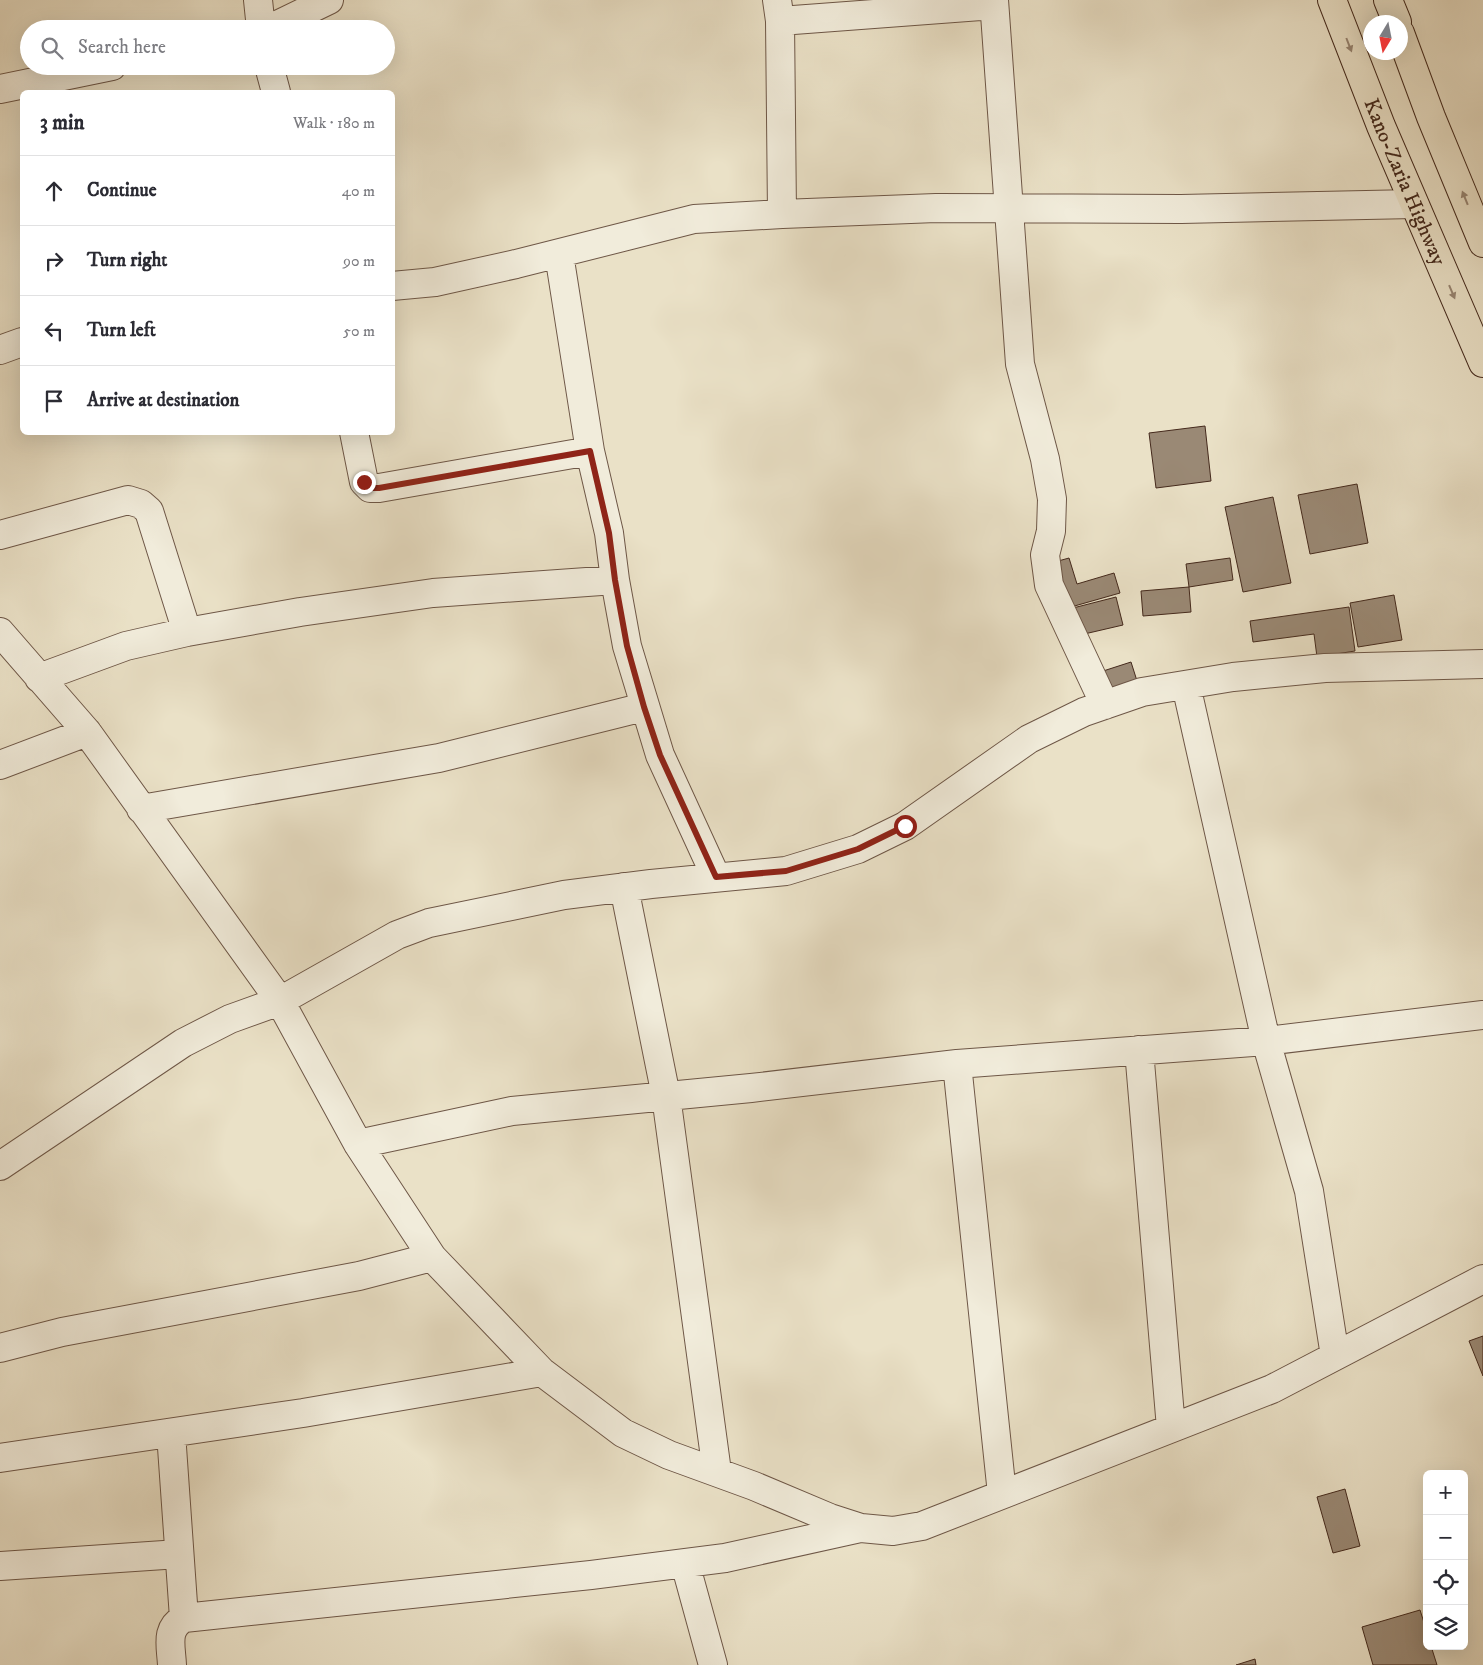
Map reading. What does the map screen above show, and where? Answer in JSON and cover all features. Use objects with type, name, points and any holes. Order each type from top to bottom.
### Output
[{"type":"highway","name":"Kano-Zaria Highway","points":[[1332,0],[1380,126],[1483,363]]},
{"type":"highway","points":[[1388,0],[1393,15]]},
{"type":"highway","points":[[1408,54],[1483,243]]},
{"type":"street","points":[[258,0],[259,20]]},
{"type":"street","points":[[288,20],[329,0]]},
{"type":"street","points":[[782,214],[779,10],[994,2],[1020,364],[1046,459],[1052,499],[1051,531],[1046,555],[1049,585],[1105,705]]},
{"type":"street","points":[[0,89],[68,75]]},
{"type":"street","points":[[271,75],[275,90]]},
{"type":"street","points":[[395,286],[436,282],[559,254],[694,219],[936,208],[1181,209],[1414,204]]},
{"type":"street","points":[[559,254],[590,451],[609,533],[627,646],[660,755],[716,877]]},
{"type":"street","points":[[0,350],[20,343]]},
{"type":"street","points":[[355,435],[364,482],[370,488],[590,451]]},
{"type":"street","points":[[0,535],[128,500],[141,504],[149,511],[187,632]]},
{"type":"street","points":[[39,678],[126,646],[187,632],[300,612],[433,593],[615,580]]},
{"type":"street","points":[[0,632],[87,732],[280,1001],[358,1144],[432,1257],[542,1372],[623,1433],[669,1455],[717,1472],[830,1518],[861,1528],[893,1531],[922,1526],[1272,1389],[1483,1279]]},
{"type":"street","points":[[0,1166],[183,1043],[230,1019],[280,1001],[397,935],[429,923],[564,895],[716,877],[786,871],[858,849],[905,826],[1030,739],[1084,712],[1142,692],[1233,677],[1325,668],[1483,664]]},
{"type":"street","points":[[1186,685],[1266,1040],[1310,1191],[1335,1356]]},
{"type":"street","points":[[142,809],[439,758],[644,707]]},
{"type":"street","points":[[0,765],[87,732]]},
{"type":"street","points":[[624,887],[666,1096],[717,1472]]},
{"type":"street","points":[[358,1144],[512,1111],[957,1064],[1266,1040],[1483,1015]]},
{"type":"street","points":[[1139,1050],[1171,1428]]},
{"type":"street","points":[[957,1064],[1002,1494]]},
{"type":"street","points":[[0,1348],[62,1332],[359,1276],[432,1257]]},
{"type":"street","points":[[0,1458],[303,1413],[542,1372]]},
{"type":"street","points":[[171,1433],[184,1618]]},
{"type":"street","points":[[172,1665],[170,1633],[175,1623],[184,1618],[725,1558],[861,1528]]},
{"type":"street","points":[[0,1566],[179,1554]]},
{"type":"street","points":[[685,1563],[713,1665]]},
{"type":"building","points":[[1205,426],[1211,481],[1156,488],[1149,433]]},
{"type":"building","points":[[1357,484],[1368,543],[1310,554],[1298,495]]},
{"type":"building","points":[[1273,497],[1291,583],[1243,592],[1225,507]]},
{"type":"building","points":[[1069,558],[1077,584],[1114,573],[1120,593],[1064,609],[1051,563]]},
{"type":"building","points":[[1230,558],[1233,580],[1189,587],[1186,564]]},
{"type":"building","points":[[1189,587],[1191,612],[1143,616],[1141,591]]},
{"type":"building","points":[[1394,595],[1402,640],[1358,647],[1350,603]]},
{"type":"building","points":[[1116,597],[1123,625],[1080,635],[1073,608]]},
{"type":"building","points":[[1349,607],[1355,651],[1317,657],[1314,634],[1253,642],[1250,621]]},
{"type":"building","points":[[1131,662],[1138,684],[1104,695],[1097,673]]},
{"type":"building","points":[[1483,1336],[1483,1376],[1469,1341]]},
{"type":"building","points":[[1345,1489],[1360,1546],[1333,1553],[1317,1497]]},
{"type":"building","points":[[1420,1610],[1423,1619],[1423,1650],[1432,1650],[1437,1665],[1373,1665],[1362,1627]]},
{"type":"building","points":[[1255,1659],[1256,1665],[1236,1665]]},
{"type":"route","points":[[364,482],[370,488],[379,488],[590,451],[609,533],[627,646],[644,707],[660,755],[716,877],[786,871],[858,849],[905,826]]}]
